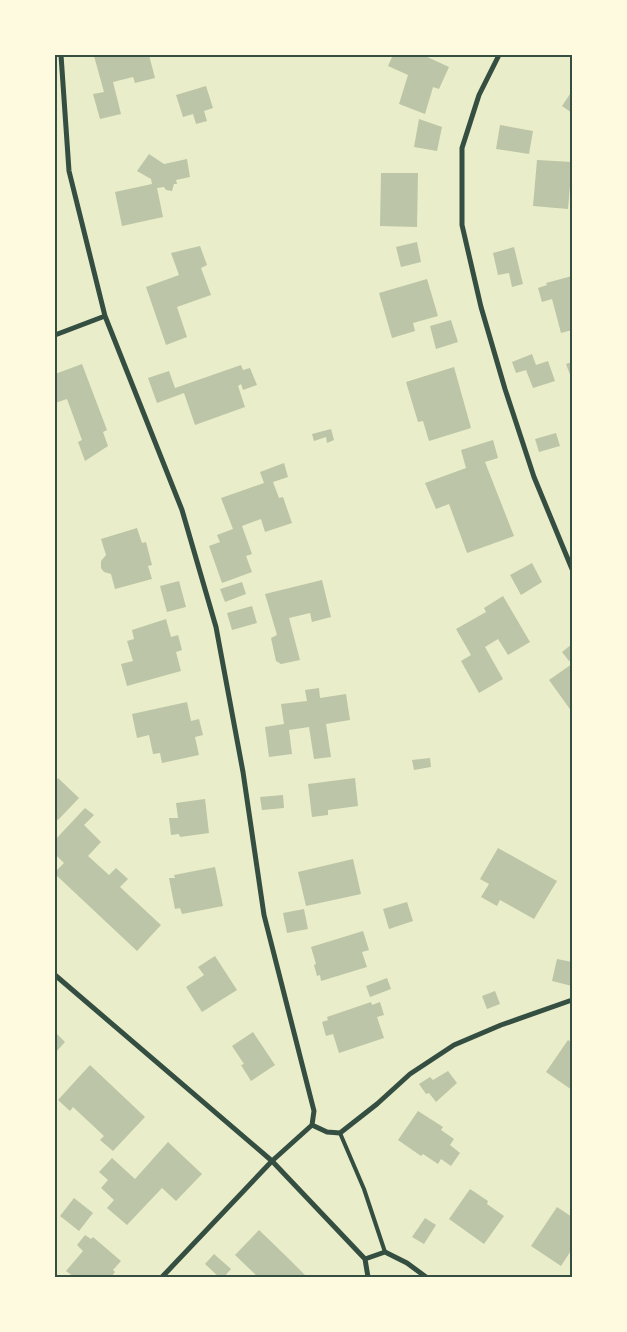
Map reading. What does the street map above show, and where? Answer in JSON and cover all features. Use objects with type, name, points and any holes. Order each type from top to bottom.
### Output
[{"type":"street","points":[[60,55],[69,171],[105,316],[182,510],[216,627],[243,772],[264,914],[314,1110],[312,1125],[272,1161],[162,1277]]},
{"type":"street","points":[[499,55],[479,95],[462,148],[462,224],[482,307],[505,389],[534,477],[572,569]]},
{"type":"street","points":[[55,335],[105,316]]},
{"type":"street","points":[[55,975],[272,1161],[365,1259],[368,1277]]},
{"type":"street","points":[[312,1125],[327,1132],[340,1133],[377,1104],[410,1074],[454,1045],[501,1025],[572,1000]]},
{"type":"street","points":[[365,1259],[385,1252],[407,1263],[426,1277]]},
{"type":"lane","points":[[340,1133],[364,1189],[385,1252]]},
{"type":"building","points":[[149,55],[155,78],[135,83],[133,77],[113,82],[121,114],[100,119],[93,94],[104,92],[94,56]]},
{"type":"building","points":[[393,55],[423,55],[449,67],[439,89],[433,87],[425,114],[399,104],[408,75],[388,66]]},
{"type":"building","points":[[206,86],[213,108],[204,111],[207,121],[196,124],[193,114],[183,117],[176,95]]},
{"type":"building","points":[[572,91],[572,113],[562,106]]},
{"type":"building","points":[[419,119],[442,127],[437,151],[414,147]]},
{"type":"building","points":[[500,125],[533,131],[529,154],[496,149]]},
{"type":"building","points":[[149,154],[164,164],[187,159],[190,177],[176,180],[177,184],[174,184],[172,191],[166,190],[164,187],[157,188],[163,217],[122,226],[115,192],[152,184],[151,179],[137,171]]},
{"type":"building","points":[[537,160],[572,162],[568,209],[533,206]]},
{"type":"building","points":[[381,173],[418,173],[417,227],[380,226]]},
{"type":"building","points":[[417,242],[421,262],[401,267],[396,247]]},
{"type":"building","points":[[200,246],[207,265],[201,268],[211,295],[177,307],[187,337],[166,345],[146,287],[179,275],[171,253]]},
{"type":"building","points":[[514,247],[523,284],[512,287],[509,273],[498,275],[493,253]]},
{"type":"building","points":[[572,276],[572,330],[561,333],[552,299],[542,302],[538,288],[547,285],[546,283]]},
{"type":"building","points":[[427,279],[438,316],[413,323],[415,331],[392,338],[379,293]]},
{"type":"building","points":[[451,320],[458,342],[436,349],[430,326]]},
{"type":"building","points":[[532,354],[536,365],[548,361],[555,381],[533,388],[526,370],[516,373],[512,362]]},
{"type":"building","points":[[572,362],[572,380],[566,364]]},
{"type":"building","points":[[82,364],[107,430],[103,432],[108,446],[85,461],[78,442],[82,440],[67,399],[55,403],[55,374]]},
{"type":"building","points":[[241,365],[243,370],[250,368],[257,385],[243,390],[241,384],[238,386],[245,407],[195,425],[184,393],[157,403],[148,378],[169,371],[175,388]]},
{"type":"building","points":[[454,367],[471,428],[429,441],[423,421],[418,422],[406,382]]},
{"type":"building","points":[[331,429],[334,440],[327,443],[326,437],[314,441],[312,434]]},
{"type":"building","points":[[556,433],[560,446],[539,452],[535,439]]},
{"type":"building","points":[[493,440],[498,458],[485,462],[514,536],[467,553],[449,504],[436,509],[425,483],[466,468],[461,450]]},
{"type":"building","points":[[284,463],[288,477],[273,482],[279,498],[283,497],[292,523],[265,532],[261,519],[242,526],[252,554],[246,556],[252,572],[222,583],[209,546],[220,542],[217,535],[233,529],[221,498],[264,483],[260,472]]},
{"type":"building","points":[[137,528],[142,543],[146,542],[152,565],[148,566],[152,579],[115,589],[111,574],[104,572],[101,568],[101,561],[106,555],[101,539]]},
{"type":"building","points":[[532,563],[542,582],[521,595],[510,575]]},
{"type":"building","points":[[322,580],[331,617],[312,622],[310,613],[289,618],[300,660],[281,664],[276,661],[271,638],[277,635],[265,594]]},
{"type":"building","points":[[179,581],[186,607],[167,612],[160,586]]},
{"type":"building","points":[[242,582],[246,594],[225,602],[220,589]]},
{"type":"building","points":[[503,596],[530,642],[508,655],[498,639],[485,647],[503,679],[479,693],[461,661],[471,655],[456,629],[486,612],[484,608]]},
{"type":"building","points":[[252,606],[257,623],[232,630],[227,613]]},
{"type":"building","points":[[166,619],[171,637],[178,635],[182,650],[176,652],[181,671],[127,686],[121,664],[133,661],[127,641],[134,639],[132,630]]},
{"type":"building","points":[[572,644],[572,659],[569,661],[562,652]]},
{"type":"building","points":[[572,664],[572,712],[549,680]]},
{"type":"building","points":[[319,688],[320,698],[346,694],[350,720],[326,724],[331,757],[314,759],[309,727],[289,730],[292,754],[269,757],[265,727],[284,724],[281,704],[307,701],[305,690]]},
{"type":"building","points":[[187,702],[191,721],[199,719],[203,735],[195,737],[199,755],[162,763],[160,753],[153,754],[149,735],[137,738],[132,714]]},
{"type":"building","points":[[430,758],[431,767],[414,770],[412,760]]},
{"type":"building","points":[[58,778],[79,798],[58,820],[55,817],[55,782]]},
{"type":"building","points":[[355,778],[358,806],[328,810],[328,815],[312,817],[308,784]]},
{"type":"building","points":[[283,795],[284,808],[262,810],[260,797]]},
{"type":"building","points":[[205,799],[209,833],[180,837],[179,834],[171,835],[169,818],[178,818],[176,803]]},
{"type":"building","points":[[85,808],[94,815],[84,825],[101,842],[88,856],[109,875],[116,868],[128,879],[120,887],[161,925],[137,951],[55,874],[64,863],[55,854],[55,840]]},
{"type":"building","points":[[498,848],[557,881],[534,919],[500,900],[497,906],[481,897],[489,884],[480,879]]},
{"type":"building","points":[[353,859],[361,894],[306,906],[298,872]]},
{"type":"building","points":[[215,867],[223,906],[182,914],[180,908],[175,909],[169,878],[175,878],[174,875]]},
{"type":"building","points":[[407,902],[413,921],[389,929],[383,909]]},
{"type":"building","points":[[304,909],[308,929],[287,933],[283,913]]},
{"type":"building","points":[[363,931],[369,950],[362,952],[367,967],[321,981],[320,975],[317,976],[311,947]]},
{"type":"building","points":[[215,956],[237,990],[202,1012],[186,987],[204,975],[198,967]]},
{"type":"building","points":[[557,959],[572,962],[572,986],[552,981]]},
{"type":"building","points":[[387,978],[391,989],[370,997],[366,986]]},
{"type":"building","points":[[495,991],[500,1004],[487,1009],[482,996]]},
{"type":"building","points":[[371,1002],[372,1005],[380,1002],[384,1015],[377,1017],[384,1038],[339,1053],[333,1034],[326,1036],[322,1022],[328,1020],[327,1017]]},
{"type":"building","points":[[55,1032],[65,1042],[55,1053]]},
{"type":"building","points":[[253,1032],[275,1065],[251,1081],[241,1065],[244,1064],[232,1046]]},
{"type":"building","points":[[568,1040],[572,1043],[572,1090],[546,1072]]},
{"type":"building","points":[[90,1065],[145,1117],[113,1151],[100,1140],[104,1136],[73,1107],[70,1111],[58,1100]]},
{"type":"building","points":[[448,1071],[457,1083],[436,1102],[429,1093],[426,1094],[419,1084],[430,1077],[433,1080]]},
{"type":"building","points":[[418,1111],[443,1127],[441,1130],[454,1139],[450,1145],[460,1153],[451,1166],[441,1159],[438,1164],[423,1154],[421,1156],[398,1140]]},
{"type":"building","points":[[168,1142],[202,1174],[176,1201],[162,1188],[127,1225],[107,1208],[114,1200],[101,1188],[108,1180],[99,1172],[112,1158],[135,1179]]},
{"type":"building","points":[[470,1189],[488,1201],[487,1204],[504,1216],[484,1244],[449,1219]]},
{"type":"building","points":[[74,1198],[93,1213],[79,1231],[60,1216]]},
{"type":"building","points":[[557,1207],[572,1217],[572,1249],[561,1266],[531,1246]]},
{"type":"building","points":[[425,1218],[436,1225],[424,1244],[412,1237]]},
{"type":"building","points":[[259,1230],[307,1277],[258,1277],[235,1255]]},
{"type":"building","points":[[85,1235],[91,1239],[93,1237],[121,1261],[113,1270],[115,1272],[111,1277],[74,1277],[66,1271],[83,1251],[77,1245]]},
{"type":"building","points":[[214,1254],[231,1269],[224,1277],[219,1277],[205,1264]]}]
